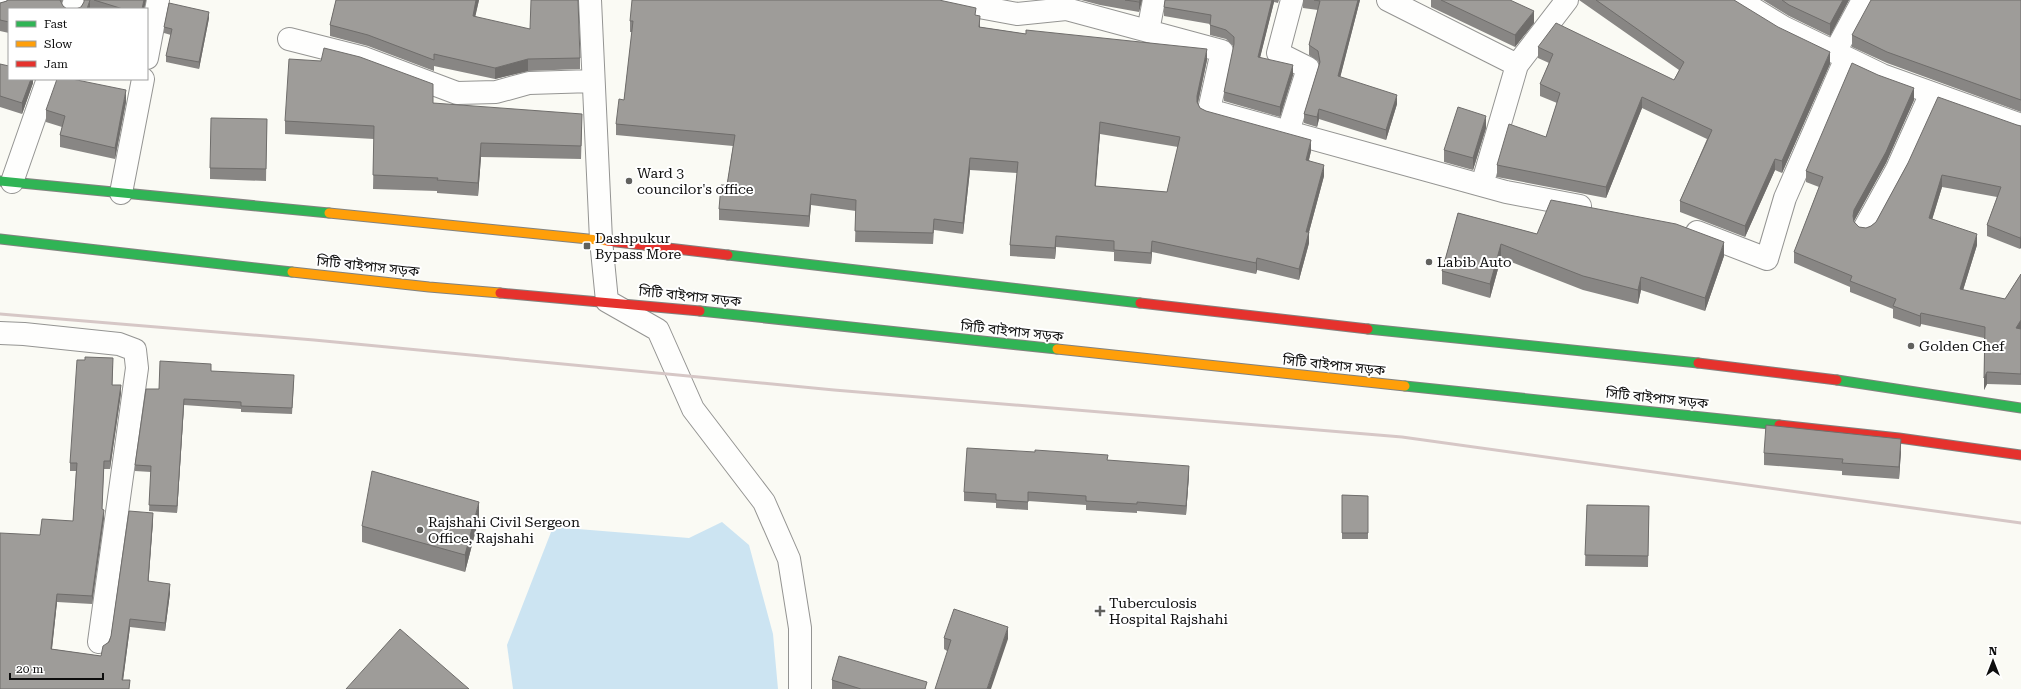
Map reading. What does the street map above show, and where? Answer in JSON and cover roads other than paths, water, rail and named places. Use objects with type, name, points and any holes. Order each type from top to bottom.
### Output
[{"type":"main road","points":[[6,181],[601,240],[1276,319],[1800,374],[2021,408]]},
{"type":"main road","name":"সিটি বাইপাস সড়ক","points":[[0,239],[430,287],[607,301],[1899,438],[2021,455]]},
{"type":"street","points":[[148,53],[158,0]]},
{"type":"street","points":[[590,0],[601,240],[607,301],[658,330],[693,409],[764,502],[789,559],[800,628],[800,689]]},
{"type":"street","points":[[941,0],[1017,14],[1066,9],[1222,51],[1208,110],[1482,186],[1601,210]]},
{"type":"street","points":[[1148,31],[1154,0]]},
{"type":"street","points":[[1288,132],[1308,68],[1278,53],[1292,0]]},
{"type":"street","points":[[1388,0],[1517,65]]},
{"type":"street","points":[[1482,186],[1517,65],[1566,0]]},
{"type":"street","points":[[1739,0],[1783,27],[1882,75],[2021,125]]},
{"type":"street","points":[[1679,225],[1767,259],[1785,198],[1863,0]]},
{"type":"street","points":[[289,39],[364,58],[457,93],[496,92],[528,83],[593,81]]},
{"type":"street","points":[[6,181],[48,80]]},
{"type":"street","points":[[121,193],[143,80]]},
{"type":"street","points":[[1865,227],[1897,168],[1931,93]]},
{"type":"street","points":[[0,334],[24,334],[119,344],[135,350],[137,368],[99,642]]},
{"type":"water","points":[[722,522],[749,545],[773,634],[778,689],[513,689],[507,645],[553,527],[689,538]]},
{"type":"railway","points":[[0,314],[314,340],[834,390],[1402,437],[2021,523]]},
{"type":"place","name":"Ward 3 councilor's office","points":[[629,181]]},
{"type":"place","name":"Dashpukur Bypass More","points":[[587,246]]},
{"type":"place","name":"Labib Auto","points":[[1429,262]]},
{"type":"place","name":"Golden Chef","points":[[1911,346]]},
{"type":"place","name":"Rajshahi Civil Sergeon Office, Rajshahi","points":[[420,530]]},
{"type":"place","name":"Tuberculosis Hospital Rajshahi","points":[[1100,611]]}]
